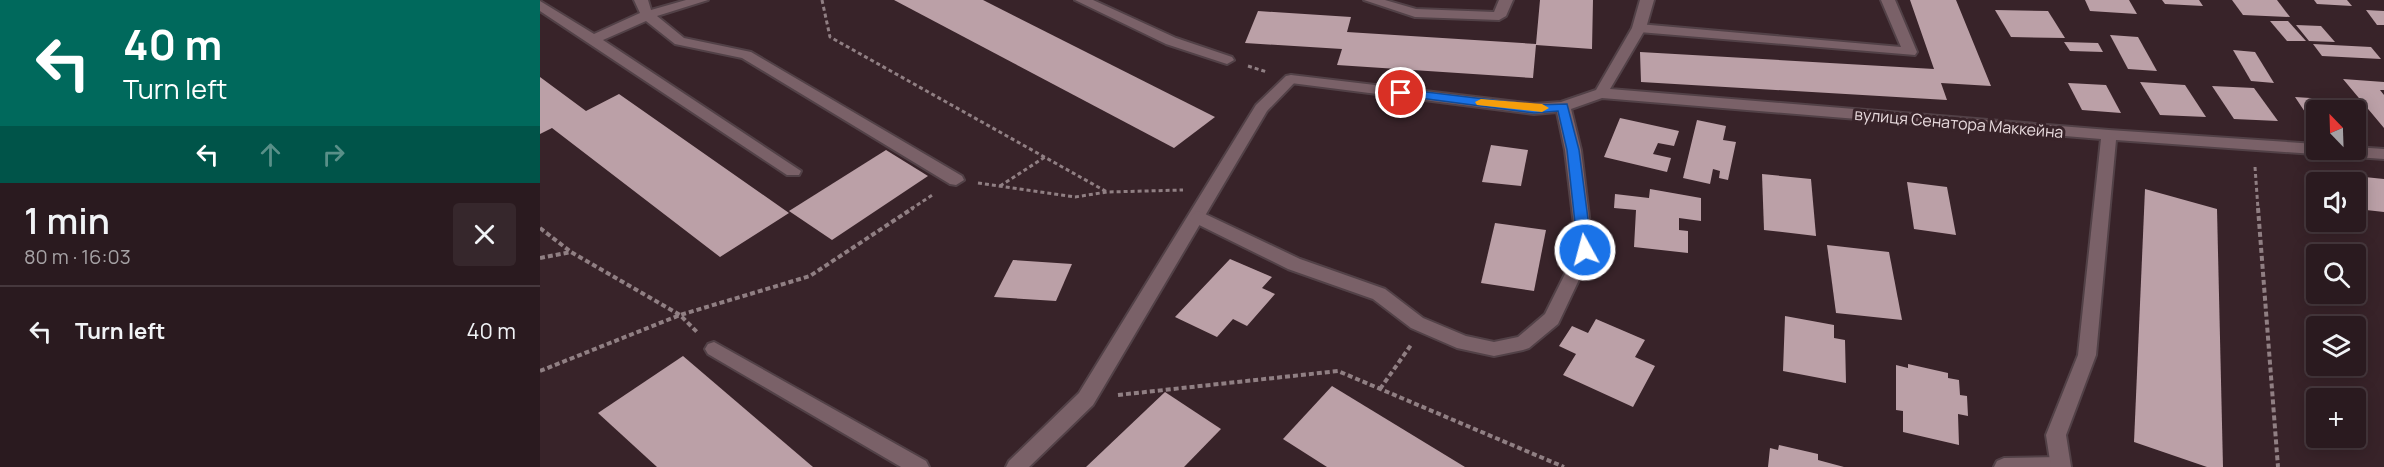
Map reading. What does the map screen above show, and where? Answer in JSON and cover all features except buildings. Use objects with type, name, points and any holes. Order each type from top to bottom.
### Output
[{"type":"street","points":[[641,0],[647,15],[680,41],[746,56],[956,180]]},
{"type":"street","points":[[594,39],[647,15],[701,0]]},
{"type":"street","points":[[1082,0],[1171,41],[1227,60]]},
{"type":"street","points":[[1371,0],[1415,13],[1499,16],[1506,0]]},
{"type":"street","points":[[1016,467],[1086,399],[1197,217],[1260,108],[1291,79],[1534,109],[1563,107],[1601,93],[1639,28],[1647,0]]},
{"type":"street","points":[[1639,28],[1910,52],[1888,0]]},
{"type":"street","points":[[540,5],[793,171]]},
{"type":"street","name":"вулиця Сенатора Маккейна","points":[[1601,93],[2109,135],[2306,148]]},
{"type":"street","points":[[1197,217],[1294,264],[1379,294],[1424,326],[1462,343],[1494,349],[1523,343],[1551,319],[1585,250],[1573,150],[1563,107]]},
{"type":"street","points":[[2004,467],[2060,466],[2056,435],[2087,355],[2109,135]]},
{"type":"street","points":[[2366,153],[2384,154]]},
{"type":"street","points":[[714,349],[919,467]]},
{"type":"path","points":[[822,0],[830,37],[1107,192]]},
{"type":"path","points":[[1227,60],[1291,79]]},
{"type":"path","points":[[2253,145],[2278,467]]},
{"type":"path","points":[[999,186],[1045,158]]},
{"type":"path","points":[[540,371],[680,315],[810,276],[956,180],[1075,197],[1107,192],[1213,189]]},
{"type":"path","points":[[540,228],[571,252],[680,315],[714,349]]},
{"type":"path","points":[[540,258],[571,252]]},
{"type":"path","points":[[1380,389],[1424,326]]},
{"type":"path","points":[[1086,399],[1338,371],[1564,467]]},
{"type":"slow traffic","points":[[1481,102],[1542,108]]},
{"type":"route","points":[[1401,93],[1534,109],[1563,107],[1573,150],[1585,250]]}]
